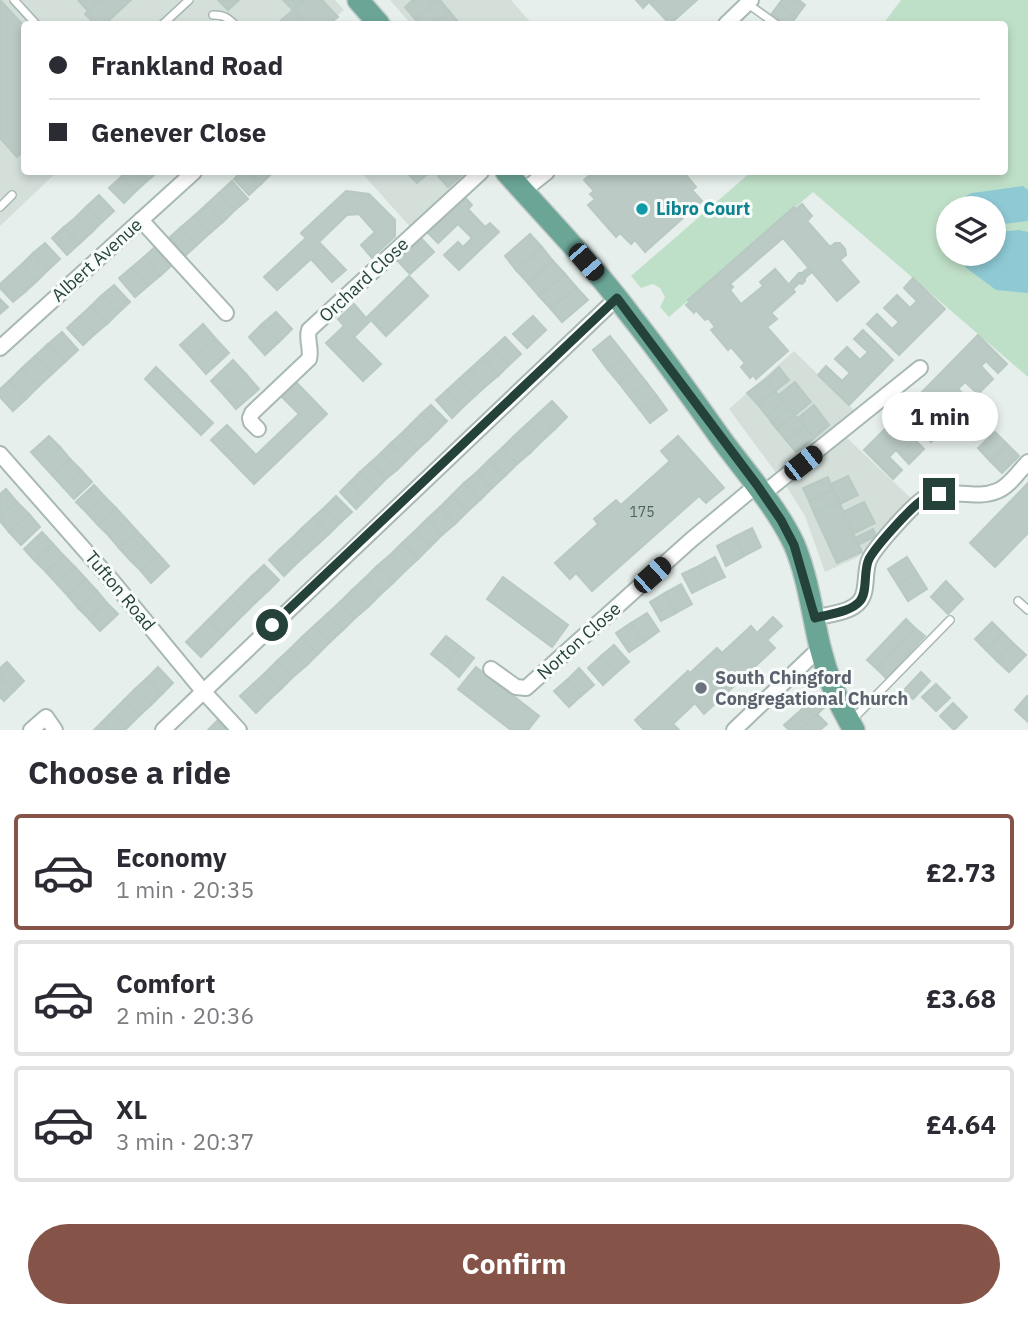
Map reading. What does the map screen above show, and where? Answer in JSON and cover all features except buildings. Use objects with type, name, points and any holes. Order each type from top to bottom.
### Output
[{"type":"main road","points":[[509,175],[617,298],[781,520],[794,545],[831,683],[852,726]]},
{"type":"street","points":[[729,21],[749,2]]},
{"type":"street","name":"Albert Avenue","points":[[0,348],[191,175]]},
{"type":"street","name":"Orchard Close","points":[[258,429],[251,422],[253,413],[309,359],[309,330],[478,175]]},
{"type":"street","points":[[523,191],[543,175]]},
{"type":"street","points":[[141,220],[226,313]]},
{"type":"street","points":[[163,730],[617,298]]},
{"type":"street","points":[[760,490],[913,376],[920,368]]},
{"type":"street","name":"Tufton Road","points":[[0,454],[239,730]]},
{"type":"street","points":[[815,618],[854,606],[860,601],[864,594],[869,560],[881,542],[923,499],[939,494],[988,494],[1000,491],[1028,462]]},
{"type":"street","name":"Norton Close","points":[[491,669],[516,687],[526,688],[691,540],[760,490]]},
{"type":"street","points":[[733,730],[820,648]]},
{"type":"street","points":[[31,730],[46,717],[55,730]]},
{"type":"lane","points":[[14,0],[33,21]]},
{"type":"lane","points":[[166,21],[189,0]]},
{"type":"lane","points":[[749,2],[772,21]]},
{"type":"lane","points":[[212,15],[222,15],[231,21]]},
{"type":"lane","points":[[0,207],[12,195]]},
{"type":"lane","points":[[1018,601],[1028,610]]},
{"type":"lane","points":[[852,726],[950,620]]},
{"type":"shaded area","points":[[0,0],[335,0],[344,10],[331,21],[232,21],[223,12],[213,21],[21,21],[21,175],[54,175],[0,226]]},
{"type":"shaded area","points":[[390,0],[511,0],[529,21],[408,21]]},
{"type":"shaded area","points":[[364,175],[471,175],[412,229]]},
{"type":"shaded area","points":[[794,351],[864,420],[846,437],[913,500],[858,557],[825,572],[805,516],[729,409]]},
{"type":"green space","points":[[901,0],[1028,0],[1028,377],[813,192],[669,317],[660,307],[665,297],[660,288],[653,284],[641,288],[631,276],[748,175],[1008,175],[1008,21],[885,21]]},
{"type":"water","points":[[1023,186],[1028,190],[1028,221],[1006,224],[1006,196],[966,196]]},
{"type":"water","points":[[1006,231],[1028,232],[1028,293],[996,290],[965,267],[1006,266]]},
{"type":"place","name":"Libro Court","points":[[642,209]]},
{"type":"place","name":"South Chingford Congregational Church","points":[[701,688]]},
{"type":"route","points":[[272,625],[617,298],[781,520],[801,565],[815,618],[842,611],[860,601],[864,594],[869,560],[881,542],[923,499],[939,494]]}]
